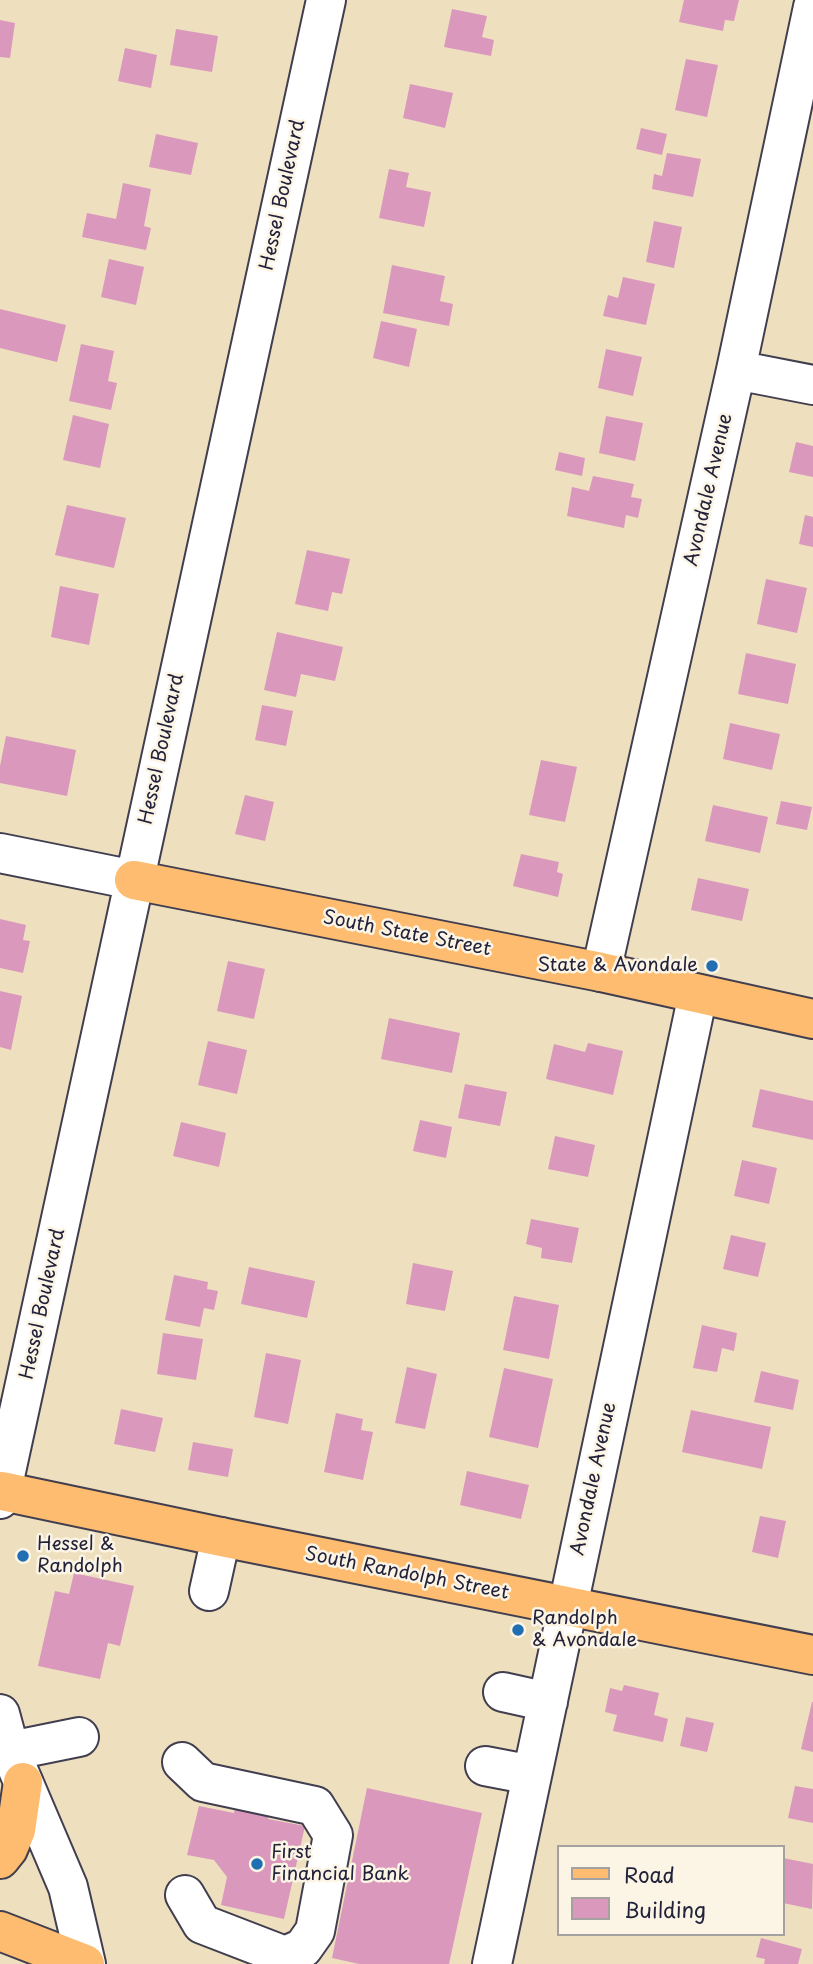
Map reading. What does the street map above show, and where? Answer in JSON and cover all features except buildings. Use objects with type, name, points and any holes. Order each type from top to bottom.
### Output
[{"type":"main road","name":"South State Street","points":[[134,880],[601,972],[813,1019]]},
{"type":"main road","name":"South Randolph Street","points":[[1,1495],[221,1536],[813,1655]]},
{"type":"main road","points":[[0,1859],[8,1849],[16,1830],[16,1767]]},
{"type":"main road","points":[[0,1931],[86,1964]]},
{"type":"street","name":"Hessel Boulevard","points":[[1,1495],[326,0]]},
{"type":"street","name":"Avondale Avenue","points":[[601,972],[737,370],[813,7]]},
{"type":"street","points":[[737,370],[813,384]]},
{"type":"street","name":"South State Street","points":[[0,853],[134,880]]},
{"type":"street","name":"Avondale Avenue","points":[[492,1964],[698,994]]},
{"type":"street","points":[[209,1591],[221,1536]]},
{"type":"street","points":[[503,1692],[548,1702]]},
{"type":"street","points":[[0,1714],[16,1767],[68,1887],[86,1964]]},
{"type":"street","points":[[16,1767],[79,1737]]},
{"type":"street","points":[[183,1762],[203,1782],[315,1806],[333,1835],[315,1931],[303,1948],[283,1960],[202,1924],[185,1895]]},
{"type":"street","points":[[485,1766],[532,1776]]},
{"type":"place","name":"State & Avondale","points":[[712,966]]},
{"type":"place","name":"Hessel & Randolph","points":[[23,1556]]},
{"type":"place","name":"Randolph & Avondale","points":[[518,1630]]},
{"type":"place","name":"First Financial Bank","points":[[257,1864]]}]
